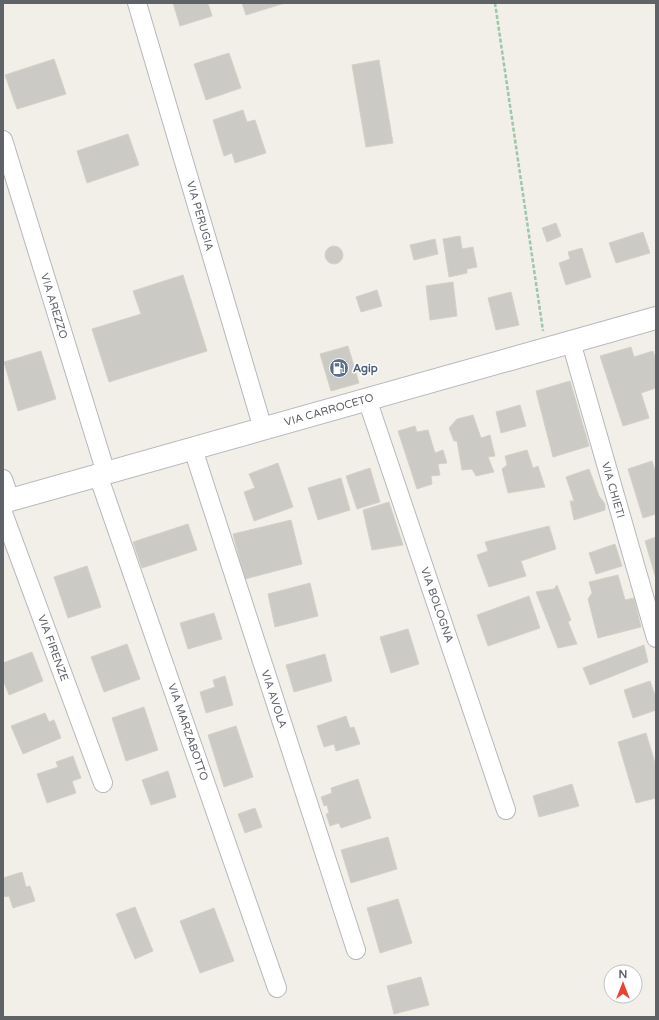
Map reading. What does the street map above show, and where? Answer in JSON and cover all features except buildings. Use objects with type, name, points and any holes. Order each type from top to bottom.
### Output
[{"type":"street","name":"VIA PERUGIA","points":[[137,3],[263,429]]},
{"type":"street","name":"VIA AREZZO","points":[[3,140],[102,474]]},
{"type":"street","name":"VIA CARROCETO","points":[[5,505],[102,474],[656,318]]},
{"type":"street","name":"VIA CHIETI","points":[[571,342],[656,638]]},
{"type":"street","name":"VIA BOLOGNA","points":[[367,399],[506,810]]},
{"type":"street","name":"VIA AVOLA","points":[[193,448],[356,950]]},
{"type":"street","name":"VIA MARZABOTTO","points":[[102,474],[277,988]]},
{"type":"street","name":"VIA FIRENZE","points":[[3,478],[5,505],[103,783]]},
{"type":"path","points":[[495,3],[546,349]]},
{"type":"place","name":"Agip","points":[[339,368]]}]
